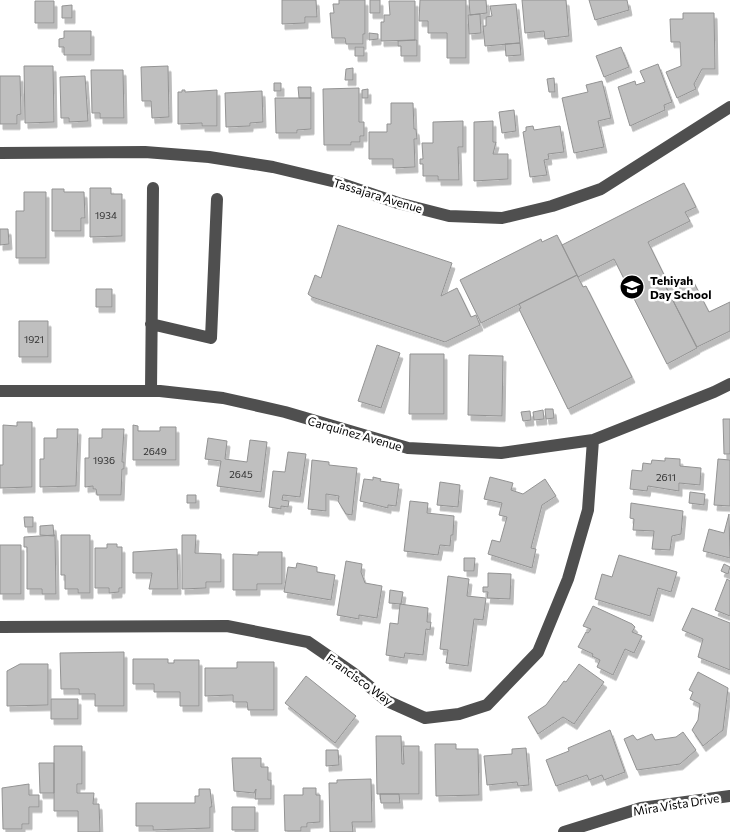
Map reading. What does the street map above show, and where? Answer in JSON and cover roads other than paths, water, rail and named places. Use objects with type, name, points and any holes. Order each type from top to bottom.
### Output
[{"type":"street","name":"Tassajara Avenue","points":[[0,153],[145,152],[209,157],[273,168],[336,182],[398,203],[449,216],[502,218],[552,206],[602,190],[730,108]]},
{"type":"street","points":[[151,392],[153,188]]},
{"type":"street","points":[[152,324],[211,338],[217,199]]},
{"type":"street","name":"Carquinez Avenue","points":[[0,391],[151,392],[224,398],[285,412],[408,448],[501,453],[593,440],[730,384]]},
{"type":"street","name":"Francisco Way","points":[[0,627],[227,626],[308,642],[353,673],[387,701],[425,718],[459,714],[487,705],[538,652],[568,580],[588,510],[593,440]]},
{"type":"street","name":"Mira Vista Drive","points":[[564,832],[641,808],[730,796]]},
{"type":"place","name":"Tehiyah Day School","points":[[632,287]]}]
